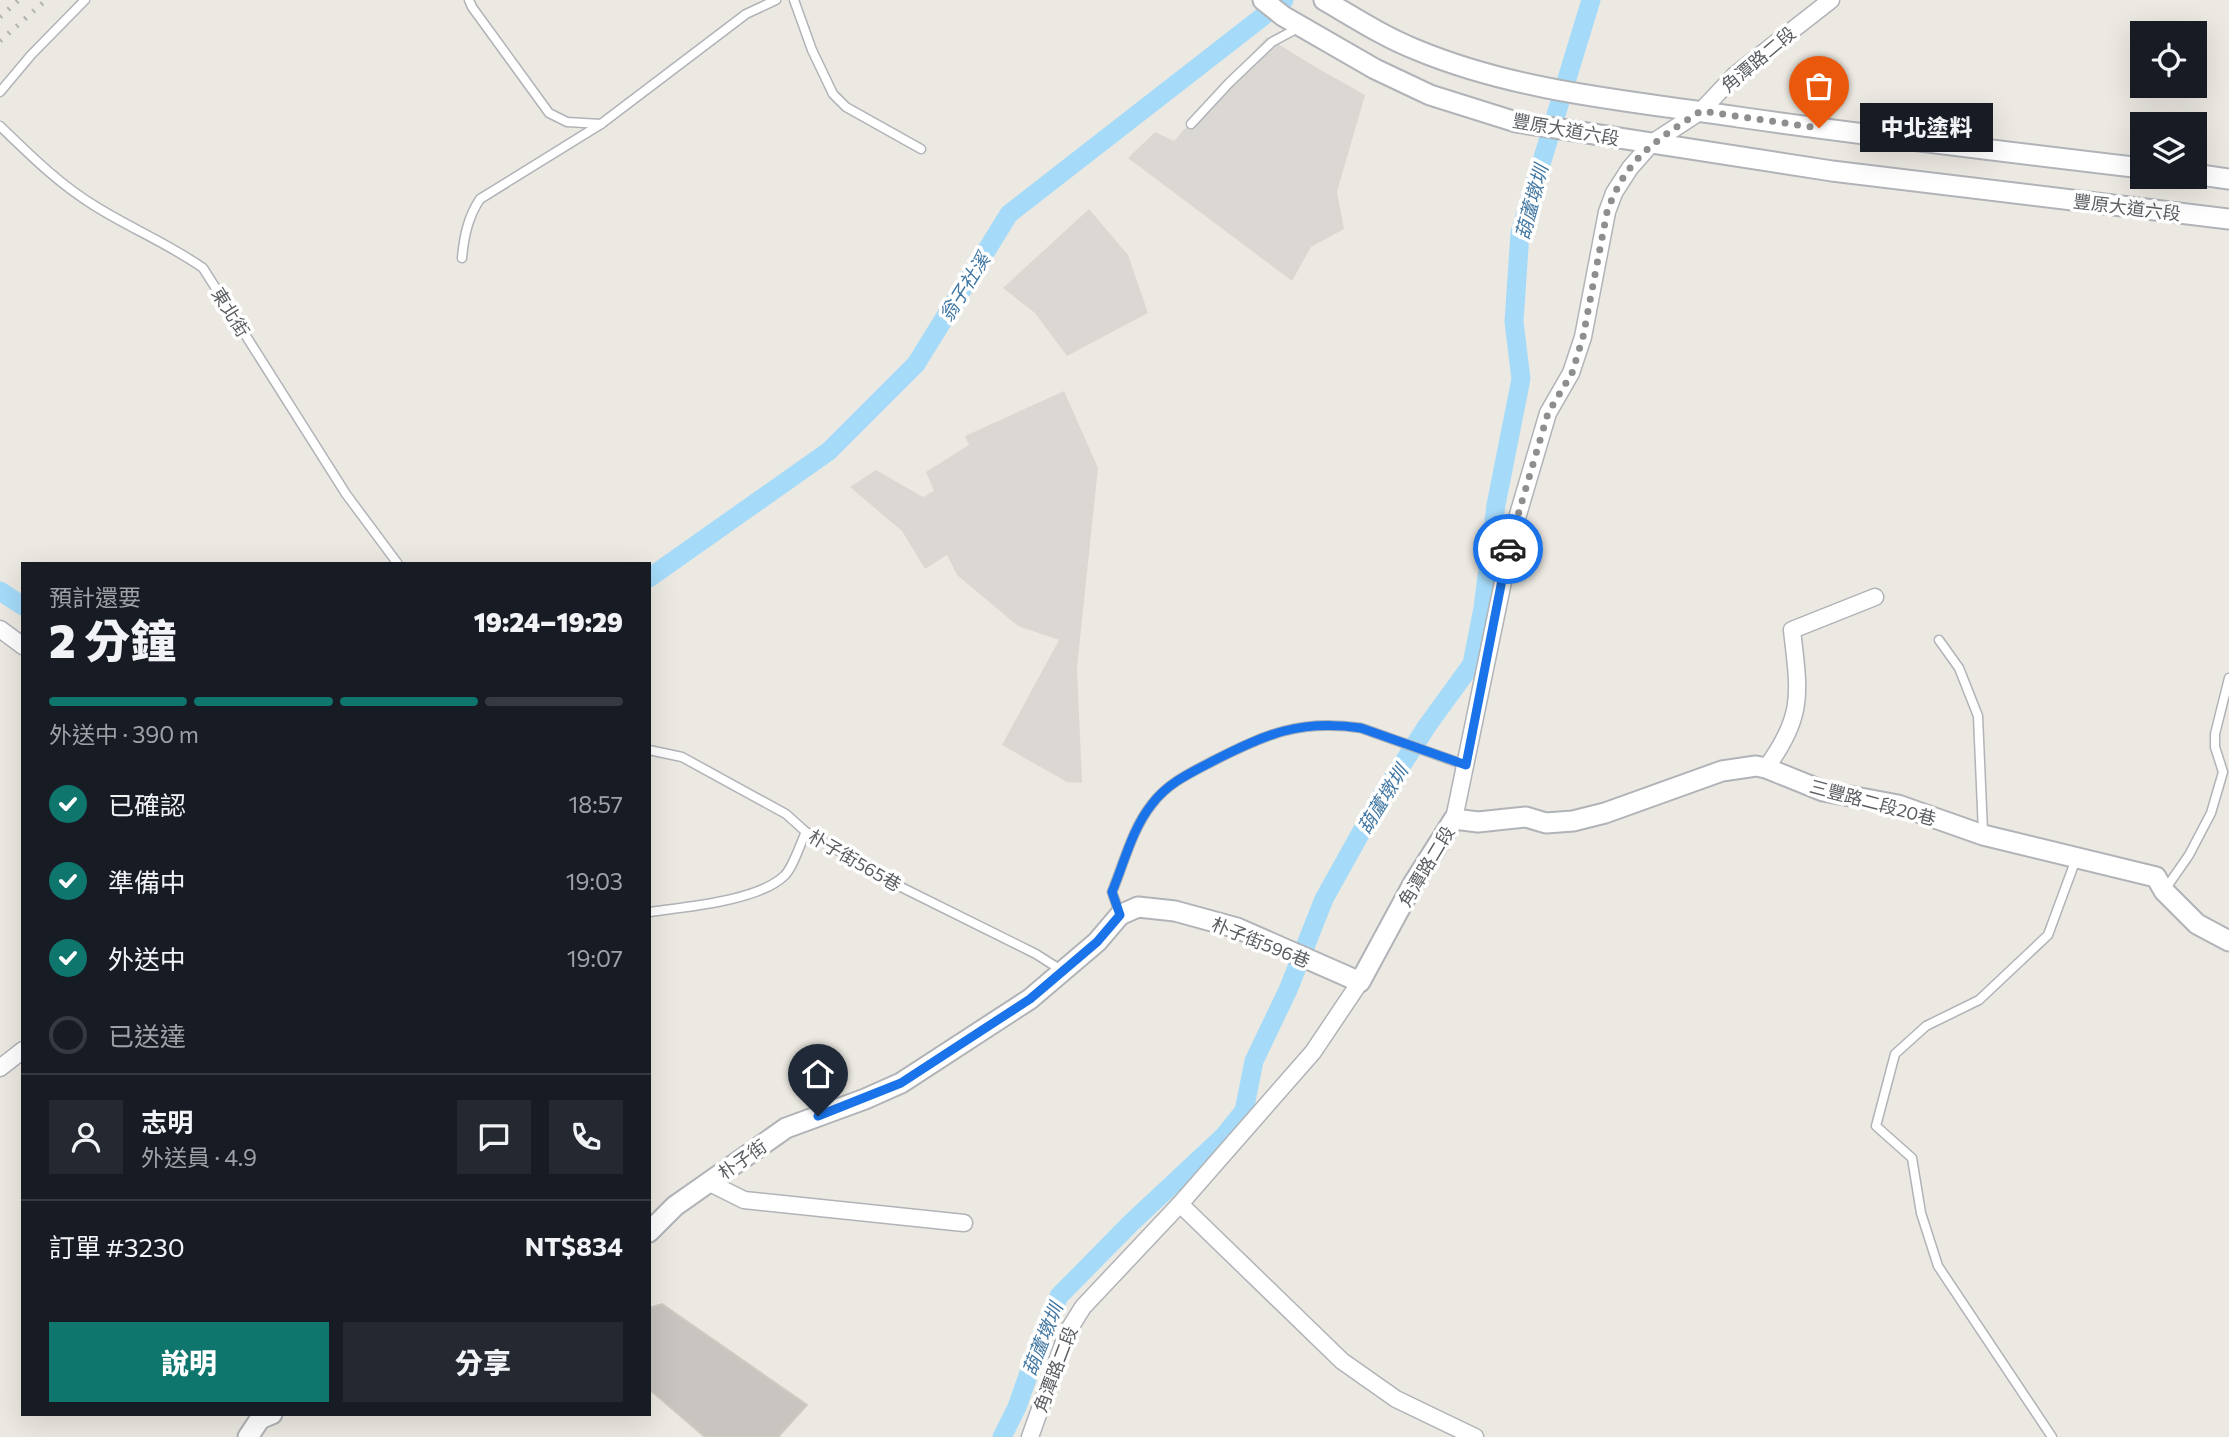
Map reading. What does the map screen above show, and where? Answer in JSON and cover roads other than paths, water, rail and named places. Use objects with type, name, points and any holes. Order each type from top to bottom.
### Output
[{"type":"street","name":"豐原大道六段","points":[[1263,0],[1292,21],[1375,69],[1430,95],[1519,122],[1845,172],[2229,219]]},
{"type":"street","points":[[1324,0],[1386,37],[1419,51],[1525,83],[1606,98],[1843,132],[2130,167]]},
{"type":"street","name":"角潭路二段","points":[[1030,1437],[1068,1331],[1083,1307],[1180,1204],[1313,1052],[1360,982],[1413,884],[1454,819],[1507,552],[1548,413],[1572,373],[1583,337],[1607,212],[1614,193],[1652,144],[1701,111],[1735,75],[1831,0]]},
{"type":"street","points":[[2207,176],[2229,179]]},
{"type":"street","points":[[1766,768],[1781,748],[1795,715],[1799,689],[1792,630],[1875,597]]},
{"type":"street","points":[[0,629],[21,645]]},
{"type":"street","name":"三豐路二段20巷","points":[[1454,819],[1478,822],[1526,817],[1546,823],[1573,821],[1605,813],[1722,771],[1756,766],[1822,792],[1898,805],[1983,835],[2156,877],[2164,891],[2197,924],[2229,941]]},
{"type":"street","name":"朴子街596巷","points":[[1120,915],[1138,907],[1175,911],[1237,928],[1360,982]]},
{"type":"street","name":"朴子街","points":[[651,1230],[675,1206],[786,1128],[901,1083],[1030,999],[1097,942],[1120,915]]},
{"type":"street","points":[[0,1068],[21,1052]]},
{"type":"street","points":[[708,1182],[744,1200],[964,1223]]},
{"type":"street","points":[[1180,1204],[1342,1361],[1395,1399],[1475,1437]]},
{"type":"street","points":[[248,1437],[260,1419],[267,1416]]},
{"type":"lane","points":[[0,92],[31,55],[85,0]]},
{"type":"lane","points":[[470,0],[472,7],[549,113],[567,122],[601,124]]},
{"type":"lane","points":[[462,258],[471,213],[480,199],[601,124],[746,14],[776,0]]},
{"type":"lane","points":[[794,0],[812,50],[833,94],[846,107],[921,149]]},
{"type":"lane","points":[[1191,124],[1292,21]]},
{"type":"lane","name":"東北街","points":[[0,126],[60,183],[96,207],[177,250],[203,268],[339,483],[397,562]]},
{"type":"lane","points":[[1939,640],[1959,668],[1978,716],[1983,835]]},
{"type":"lane","points":[[2164,891],[2189,855],[2211,813],[2223,772],[2215,747],[2215,734],[2229,678]]},
{"type":"lane","points":[[1120,915],[1112,892],[1136,832],[1151,805],[1177,780],[1258,738],[1293,728],[1361,728],[1466,765]]},
{"type":"lane","name":"朴子街565巷","points":[[651,750],[682,757],[786,814],[806,832],[901,887],[1036,954],[1063,971]]},
{"type":"lane","points":[[651,912],[695,906],[762,891],[786,875],[806,832]]},
{"type":"lane","points":[[2052,1437],[1938,1266],[1921,1213],[1912,1157],[1876,1126],[1895,1054],[1926,1026],[1979,1000],[2048,935],[2076,859]]},
{"type":"waterway","name":"翁子社溪","points":[[651,577],[829,451],[916,364],[1009,214],[1284,0]]},
{"type":"waterway","name":"葫蘆墩圳","points":[[1002,1437],[1017,1407],[1059,1296],[1132,1222],[1224,1136],[1244,1111],[1254,1061],[1288,990],[1324,899],[1378,802],[1427,726],[1472,664],[1483,608],[1496,505],[1521,379],[1514,322],[1520,233],[1591,0]]},
{"type":"waterway","name":"翁子社溪","points":[[0,591],[21,605]]},
{"type":"railway","points":[[0,17],[19,0]]},
{"type":"railway","points":[[0,41],[46,0]]},
{"type":"place","name":"中北塗料","points":[[1819,128]]}]
